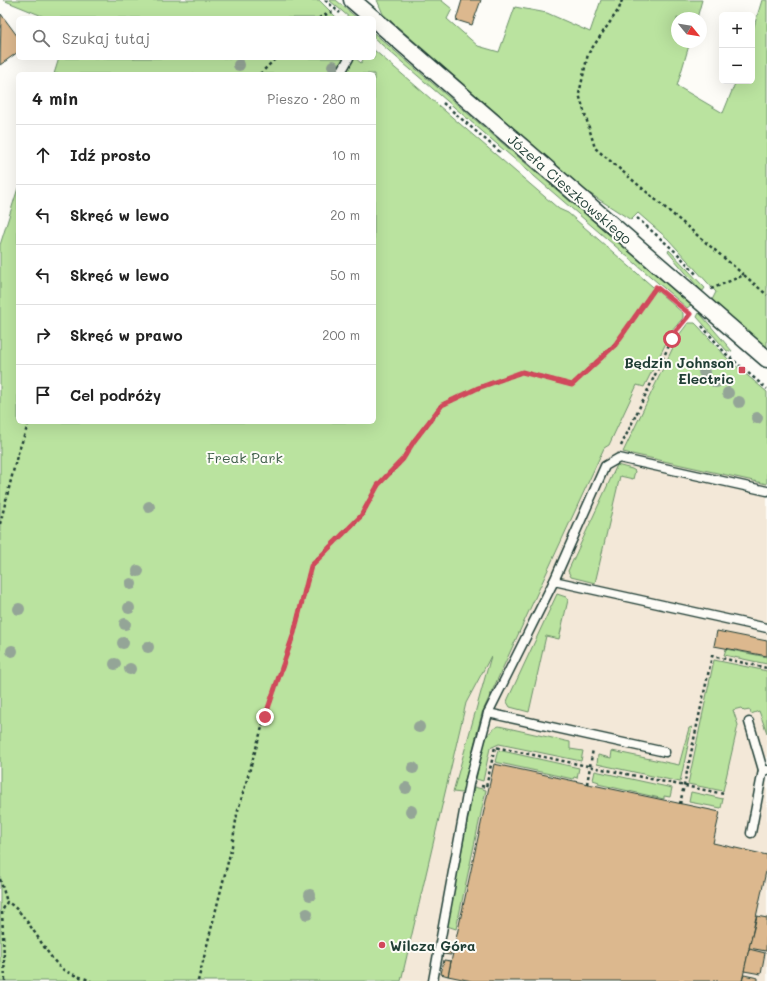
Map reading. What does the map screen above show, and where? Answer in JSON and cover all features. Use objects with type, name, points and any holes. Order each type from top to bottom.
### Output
[{"type":"street","name":"Józefa Cieszkowskiego","points":[[354,1],[371,16]]},
{"type":"street","name":"Józefa Cieszkowskiego","points":[[376,21],[767,359]]},
{"type":"lane","points":[[341,72],[348,60]]},
{"type":"lane","points":[[433,981],[469,784],[488,713],[554,580],[605,466],[619,458],[767,491]]},
{"type":"lane","points":[[554,580],[767,628]]},
{"type":"lane","points":[[488,713],[665,752]]},
{"type":"lane","points":[[749,722],[765,770],[751,833]]},
{"type":"path","points":[[325,0],[341,14]]},
{"type":"path","points":[[622,0],[619,9],[588,54],[579,94],[595,148],[767,295]]},
{"type":"path","points":[[323,16],[336,10]]},
{"type":"path","points":[[262,72],[274,60]]},
{"type":"path","points":[[447,106],[502,154]]},
{"type":"path","points":[[637,218],[677,253],[700,279]]},
{"type":"path","points":[[705,285],[710,290],[744,275]]},
{"type":"path","points":[[650,282],[662,291]]},
{"type":"path","points":[[198,981],[232,846],[237,814],[265,717],[294,633],[311,566],[361,516],[378,485],[403,459],[414,441],[442,405],[478,388],[522,372],[572,385],[615,345],[656,287]]},
{"type":"path","points":[[685,310],[696,319]]},
{"type":"path","points":[[619,458],[619,451],[676,331],[690,314]]},
{"type":"path","points":[[701,325],[726,354],[767,388]]},
{"type":"path","points":[[0,524],[17,456],[27,424]]},
{"type":"path","points":[[680,804],[712,656],[767,668]]},
{"type":"path","points":[[469,784],[486,787],[496,747],[724,794]]},
{"type":"path","points":[[586,784],[592,749],[598,751]]},
{"type":"path","points":[[0,879],[7,902],[2,911],[5,981]]},
{"type":"path","points":[[7,902],[14,905],[60,968],[91,981]]},
{"type":"shaded area","points":[[650,327],[676,341],[767,417],[767,981],[401,981],[466,703]]},
{"type":"green space","points":[[3,0],[319,0],[335,16],[42,16]]},
{"type":"green space","points":[[329,0],[336,0],[355,16],[348,16]]},
{"type":"green space","points":[[377,0],[441,0],[452,9],[447,19],[478,46],[499,52],[515,7],[547,13],[590,32],[601,0],[702,0],[699,12],[671,12],[671,48],[688,48],[677,86],[723,113],[735,84],[755,84],[755,23],[762,0],[767,0],[767,348],[712,300],[716,292],[668,239],[638,213],[631,220],[586,191],[383,14]]},
{"type":"green space","points":[[376,35],[691,305],[687,308],[376,40]]},
{"type":"green space","name":"Freak Park","points":[[376,52],[559,209],[568,213],[683,313],[683,318],[672,331],[644,387],[637,385],[609,445],[604,448],[482,713],[462,793],[453,792],[491,656],[466,703],[401,981],[0,981],[0,245],[16,194],[16,424],[376,424],[376,72],[55,72],[58,60],[357,60],[361,63],[363,60],[376,60]]},
{"type":"green space","points":[[669,250],[705,288],[702,292],[668,252]]},
{"type":"green space","points":[[699,313],[732,351],[727,351],[697,317]]},
{"type":"green space","points":[[688,323],[695,323],[729,360],[767,392],[767,484],[623,452],[679,335]]},
{"type":"green space","points":[[617,465],[635,471],[633,479],[620,476],[595,583],[571,577],[568,571]]},
{"type":"green space","points":[[557,594],[566,597],[568,600],[559,639],[546,636],[529,712],[510,707],[507,702],[508,699]]},
{"type":"green space","points":[[726,649],[767,657],[767,664],[724,655]]},
{"type":"green space","points":[[714,660],[767,671],[767,733],[759,711],[751,714],[750,710],[744,711],[741,708],[733,710],[738,725],[723,791],[688,784]]},
{"type":"green space","points":[[499,726],[570,742],[570,749],[583,751],[581,761],[499,744],[490,748],[483,781],[476,779],[485,741],[493,729]]},
{"type":"green space","points":[[692,727],[680,782],[597,764],[598,755],[611,758],[612,751],[679,765],[689,728]]},
{"type":"green space","points":[[498,750],[579,768],[577,778],[574,777],[573,779],[495,762]]},
{"type":"green space","points":[[595,771],[672,788],[670,797],[664,796],[664,799],[598,784],[599,782],[593,780]]},
{"type":"green space","points":[[474,787],[486,790],[456,929],[447,926]]},
{"type":"green space","points":[[691,792],[723,799],[721,808],[689,802]]},
{"type":"building","points":[[462,0],[481,0],[472,25],[456,20]]},
{"type":"building","points":[[1,14],[16,34],[16,53],[0,65]]},
{"type":"building","points":[[717,631],[767,641],[767,656],[714,646]]},
{"type":"building","points":[[494,764],[720,812],[713,843],[767,855],[767,867],[742,981],[472,981],[448,976]]},
{"type":"building","points":[[757,916],[767,918],[766,951],[749,948]]},
{"type":"building","points":[[749,949],[765,953],[761,974],[744,971]]},
{"type":"building","points":[[444,951],[451,952],[451,955],[443,954]]},
{"type":"building","points":[[444,960],[451,961],[448,976],[441,974]]},
{"type":"building","points":[[744,975],[758,978],[758,981],[742,981]]},
{"type":"place","name":"Będzin Johnson Electric","points":[[742,370]]},
{"type":"place","name":"Wilcza Góra","points":[[382,945]]},
{"type":"route","points":[[265,717],[294,633],[311,566],[361,516],[378,485],[403,459],[414,441],[442,405],[478,388],[522,372],[572,385],[615,345],[656,287],[690,314],[676,331],[672,339]]}]
